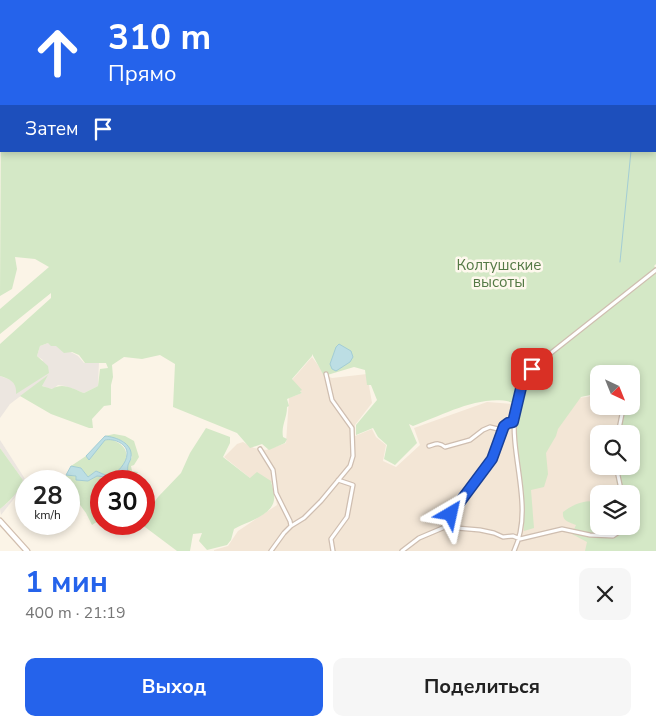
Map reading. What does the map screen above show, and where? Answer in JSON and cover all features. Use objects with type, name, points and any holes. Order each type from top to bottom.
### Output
[{"type":"main road","points":[[0,521],[28,551]]},
{"type":"street","points":[[514,551],[520,539],[522,524],[513,422],[525,381],[537,364],[656,270]]},
{"type":"street","points":[[271,551],[291,526],[304,518],[321,501],[350,466],[353,456],[352,428],[332,400],[326,374]]},
{"type":"street","points":[[445,527],[456,506],[492,459],[502,430],[508,423],[513,422]]},
{"type":"street","points":[[429,446],[440,443],[445,447],[452,446],[470,440],[490,427],[502,430]]},
{"type":"street","points":[[260,449],[273,470],[276,493],[291,526]]},
{"type":"street","points":[[333,551],[331,539],[346,517],[353,485],[338,480]]},
{"type":"street","points":[[402,551],[419,538],[445,527],[480,530],[503,537],[513,536],[520,539],[562,529],[590,535],[615,535]]},
{"type":"shaded area","points":[[48,343],[60,346],[78,356],[84,363],[99,362],[98,386],[84,393],[58,385],[53,389],[47,388],[41,385],[47,376],[10,404],[0,418],[0,376],[11,380],[17,387],[16,393],[43,360],[37,356],[40,346]]},
{"type":"shaded area","points":[[312,357],[326,376],[332,378],[367,374],[372,403],[355,425],[355,436],[372,429],[376,437],[386,445],[383,461],[396,467],[420,445],[414,428],[487,402],[513,404],[590,396],[590,415],[631,415],[631,425],[590,425],[590,475],[631,475],[631,485],[590,485],[590,535],[595,535],[588,551],[214,551],[228,546],[238,531],[277,505],[273,484],[261,476],[250,478],[224,457],[237,444],[243,442],[254,448],[266,450],[286,443],[289,398],[302,393],[291,381]]},
{"type":"shaded area","points":[[0,440],[19,470],[16,470],[0,448]]},
{"type":"shaded area","points":[[15,493],[15,497],[1,515],[0,509],[11,500]]},
{"type":"green space","name":"Колтушские высоты","points":[[1,152],[656,152],[656,264],[654,266],[656,268],[656,551],[585,551],[587,542],[572,534],[576,525],[566,521],[563,517],[563,512],[574,505],[590,501],[590,535],[640,535],[640,485],[617,485],[616,475],[640,475],[640,425],[618,425],[619,415],[640,415],[640,365],[590,365],[590,395],[581,397],[558,429],[546,453],[548,474],[544,487],[531,490],[534,528],[524,531],[516,431],[519,405],[507,401],[493,400],[480,402],[413,426],[409,424],[417,443],[395,465],[384,459],[387,445],[378,437],[373,428],[356,435],[356,425],[377,400],[371,385],[367,385],[365,370],[354,367],[324,376],[312,354],[292,379],[302,390],[300,391],[302,393],[287,399],[289,406],[287,407],[283,425],[283,437],[287,439],[285,443],[269,450],[262,444],[250,448],[237,433],[173,407],[175,364],[160,355],[142,359],[124,357],[112,365],[111,405],[104,406],[92,419],[93,428],[89,428],[51,414],[20,396],[48,375],[42,386],[52,389],[64,386],[84,393],[98,386],[100,369],[108,368],[106,363],[85,363],[79,355],[72,352],[64,353],[56,346],[51,346],[48,343],[40,346],[37,356],[48,366],[49,373],[16,394],[14,384],[7,378],[0,376],[0,344],[51,298],[51,293],[0,334],[0,309],[49,267],[35,259],[15,257],[17,269],[12,289],[0,296]]},
{"type":"green space","points":[[206,428],[230,437],[230,443],[223,457],[250,478],[257,472],[271,481],[274,493],[272,506],[263,515],[234,529],[231,540],[227,545],[207,550],[199,541],[202,533],[193,534],[190,551],[177,551],[155,534],[155,501],[181,473],[190,453]]},
{"type":"green space","points":[[114,434],[125,436],[134,441],[139,457],[134,465],[131,466],[132,470],[127,470],[132,457],[123,441],[105,436]]},
{"type":"green space","points":[[109,439],[117,442],[126,451],[125,462],[118,470],[90,470],[90,476],[88,477],[81,468],[71,466],[86,456],[89,459],[103,441]]},
{"type":"green space","points":[[0,448],[16,470],[15,495],[0,509]]},
{"type":"green space","points":[[80,480],[90,480],[90,521],[80,505]]},
{"type":"water","points":[[339,344],[351,351],[353,357],[350,362],[336,371],[332,369],[330,364],[336,347]]},
{"type":"water","points":[[105,436],[119,439],[127,444],[131,452],[128,470],[118,470],[127,457],[127,450],[116,441],[105,440],[89,460],[86,456]]},
{"type":"water","points":[[71,466],[81,468],[88,477],[90,476],[88,481],[80,480],[80,470],[69,470]]},
{"type":"waterway","points":[[620,262],[631,152]]},
{"type":"route","points":[[451,514],[489,465],[504,426],[513,422],[521,388],[532,369]]}]
